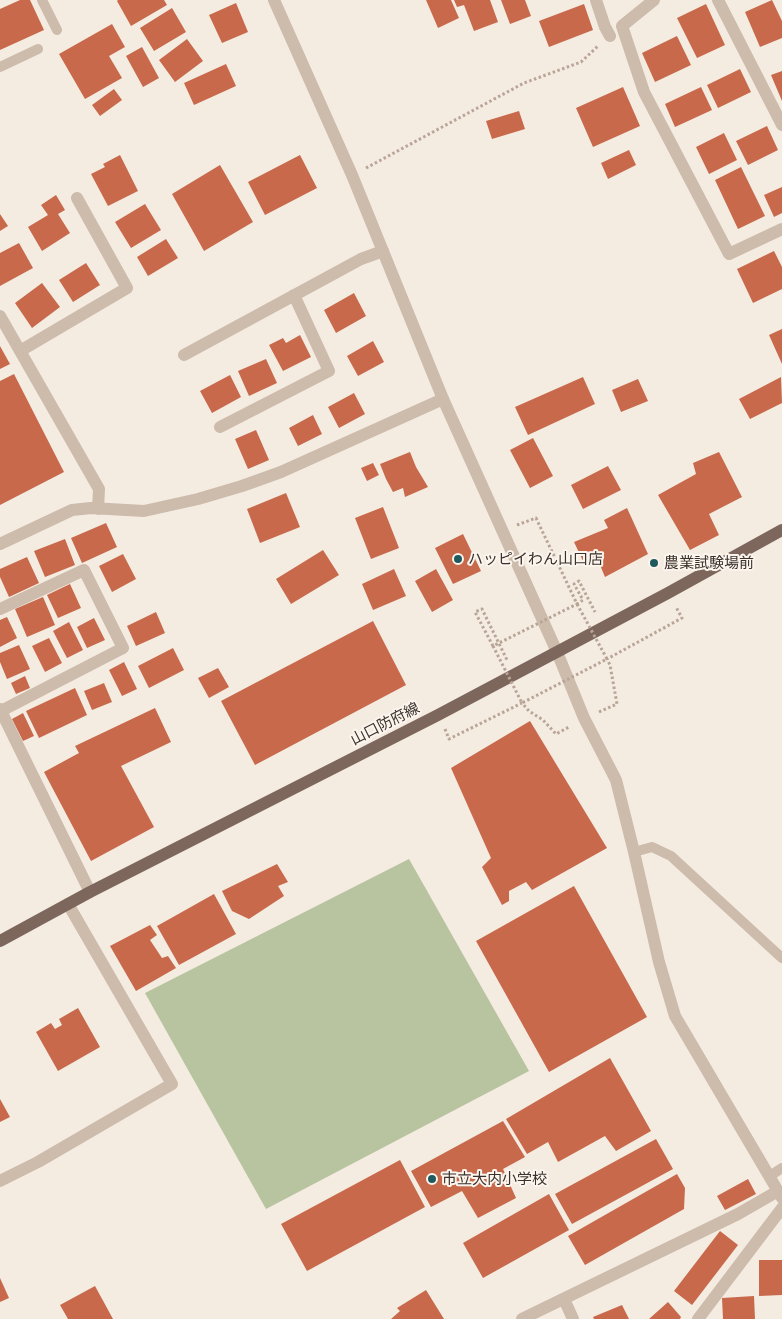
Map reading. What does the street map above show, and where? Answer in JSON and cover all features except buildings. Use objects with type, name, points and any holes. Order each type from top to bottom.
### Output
[{"type":"main road","name":"山口防府線","points":[[0,941],[90,892],[430,720],[782,530]]},
{"type":"street","points":[[274,0],[352,175],[443,399],[557,652],[584,718],[616,780],[658,962],[675,1016],[780,1195],[522,1319]]},
{"type":"street","points":[[596,0],[610,36]]},
{"type":"street","points":[[654,0],[636,12],[622,26],[644,92],[730,254],[782,230]]},
{"type":"street","points":[[718,0],[782,125]]},
{"type":"street","points":[[20,351],[127,288],[77,198]]},
{"type":"street","points":[[184,355],[361,259],[382,250]]},
{"type":"street","points":[[220,427],[329,371],[294,295]]},
{"type":"street","points":[[0,316],[99,489],[98,509]]},
{"type":"street","points":[[0,544],[72,510],[144,511],[198,499],[242,486],[281,472],[443,399]]},
{"type":"street","points":[[0,609],[84,570],[122,648],[1,710],[90,892]]},
{"type":"street","points":[[0,1181],[46,1158],[172,1084],[68,904]]},
{"type":"street","points":[[698,1319],[782,1208]]},
{"type":"street","points":[[564,1299],[574,1319]]},
{"type":"lane","points":[[42,0],[57,30]]},
{"type":"lane","points":[[0,68],[38,49]]},
{"type":"lane","points":[[634,852],[652,847],[671,856],[782,958]]},
{"type":"lane","points":[[770,1176],[782,1168]]},
{"type":"path","points":[[352,175],[382,161],[524,83],[580,62],[610,36]]},
{"type":"path","points":[[536,518],[610,665],[617,704]]},
{"type":"path","points":[[493,646],[578,604],[583,600],[574,584],[579,581],[588,598]]},
{"type":"path","points":[[514,674],[482,609],[475,612],[522,703],[529,711],[543,720],[556,734]]},
{"type":"path","points":[[449,739],[607,659],[682,618]]},
{"type":"green space","points":[[409,859],[529,1071],[266,1209],[145,993]]},
{"type":"place","name":"ハッピイわん山口店","points":[[458,559]]},
{"type":"place","name":"農業試験場前","points":[[654,563]]},
{"type":"place","name":"市立大内小学校","points":[[432,1179]]}]
